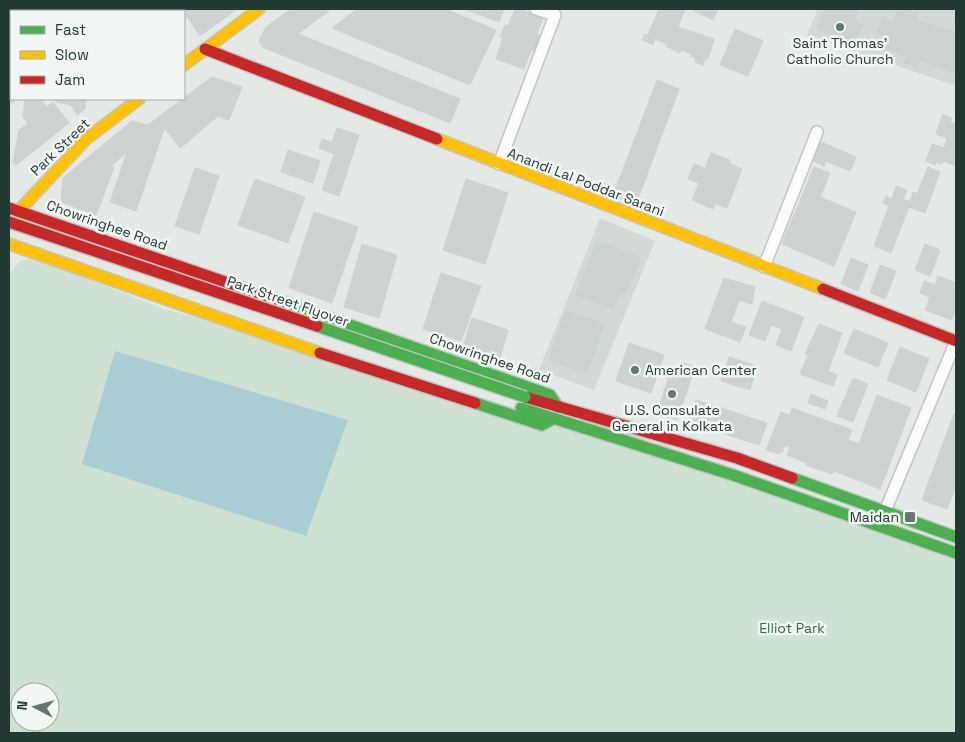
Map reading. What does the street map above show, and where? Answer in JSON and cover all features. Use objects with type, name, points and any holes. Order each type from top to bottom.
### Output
[{"type":"main road","points":[[185,65],[259,9]]},
{"type":"main road","name":"Anandi Lal Poddar Sarani","points":[[205,49],[956,341]]},
{"type":"main road","name":"Park Street","points":[[9,223],[13,209],[86,139],[138,100]]},
{"type":"main road","name":"Chowringhee Road","points":[[13,209],[550,395],[558,407],[737,458],[956,537]]},
{"type":"main road","name":"Park Street Flyover","points":[[9,223],[523,402],[553,419]]},
{"type":"main road","name":"Park Street Flyover","points":[[9,233],[339,346]]},
{"type":"main road","points":[[9,244],[338,360],[542,425],[553,419],[724,472],[956,553]]},
{"type":"main road","points":[[246,327],[242,316],[243,305],[250,297],[260,293]]},
{"type":"main road","name":"Park Street Flyover","points":[[357,352],[523,402],[558,407]]},
{"type":"main road","points":[[856,517],[861,503]]},
{"type":"street","points":[[499,164],[555,15],[536,9]]},
{"type":"street","points":[[764,267],[817,132]]},
{"type":"street","points":[[885,512],[956,341]]},
{"type":"shaded area","points":[[818,9],[956,9],[956,86],[807,35]]},
{"type":"shaded area","points":[[600,218],[655,241],[594,390],[539,370]]},
{"type":"green space","name":"Maidan","points":[[37,259],[164,309],[401,373],[718,471],[956,559],[956,733],[9,733],[10,273],[21,260]]},
{"type":"water","points":[[115,351],[348,420],[306,536],[82,464]]},
{"type":"building","points":[[237,9],[200,36],[187,16],[185,17],[185,10],[168,10]]},
{"type":"building","points":[[291,9],[331,9],[298,34],[460,99],[450,123],[262,47],[259,40],[266,27]]},
{"type":"building","points":[[357,9],[445,9],[496,30],[470,85],[332,28]]},
{"type":"building","points":[[465,9],[504,9],[499,22]]},
{"type":"building","points":[[515,9],[544,15],[537,34],[541,36],[535,52],[531,50],[524,69],[496,59],[503,38],[500,37],[505,25],[508,26]]},
{"type":"building","points":[[659,9],[685,9],[678,27],[714,39],[708,59],[706,58],[703,65],[695,62],[696,59],[691,56],[692,54],[681,50],[680,53],[666,46],[667,44],[655,39],[653,45],[642,40],[645,34],[648,35]]},
{"type":"building","points":[[690,9],[718,9],[713,20]]},
{"type":"building","name":"Saint Thomas' Catholic Church","points":[[825,9],[859,9],[854,22],[862,25],[855,44],[817,29]]},
{"type":"building","points":[[898,9],[920,9],[916,20],[956,33],[956,73],[920,60],[917,67],[904,63],[906,56],[884,49],[888,37],[877,34],[882,19],[893,23]]},
{"type":"building","points":[[9,11],[10,11],[10,42]]},
{"type":"building","points":[[735,29],[763,41],[748,76],[720,65]]},
{"type":"building","points":[[10,70],[10,100],[15,100],[14,103],[9,102]]},
{"type":"building","points":[[212,77],[242,87],[229,120],[218,116],[180,148],[166,130],[148,125],[181,100],[185,100],[185,97]]},
{"type":"building","points":[[657,80],[679,89],[636,204],[613,196]]},
{"type":"building","points":[[25,100],[41,100],[47,107],[53,102],[69,123],[16,165],[13,163],[19,130],[28,124],[23,117]]},
{"type":"building","points":[[56,100],[86,100],[85,109],[77,115],[71,105],[56,102]]},
{"type":"building","points":[[943,114],[952,118],[950,122],[956,124],[956,166],[943,161],[942,164],[936,162],[935,165],[926,161],[932,144],[944,148],[947,138],[936,134]]},
{"type":"building","points":[[132,121],[164,129],[136,211],[110,202],[127,152],[112,165],[98,149]]},
{"type":"building","points":[[337,128],[359,135],[339,196],[322,190],[334,154],[319,148],[322,139],[332,142]]},
{"type":"building","points":[[819,141],[856,157],[850,171],[826,161],[824,166],[811,160]]},
{"type":"building","points":[[98,149],[114,168],[96,215],[61,202],[63,178]]},
{"type":"building","points":[[288,150],[320,161],[313,183],[281,172]]},
{"type":"building","points":[[711,153],[730,160],[729,163],[742,169],[727,208],[715,203],[713,209],[692,200],[699,183],[688,179],[694,164],[705,168]]},
{"type":"building","points":[[814,167],[830,173],[820,197],[856,212],[834,266],[782,244]]},
{"type":"building","points":[[928,167],[940,172],[925,213],[909,207],[891,253],[874,246],[889,206],[883,203],[886,196],[892,199],[896,186],[907,190],[903,199],[910,202],[913,192],[917,194]]},
{"type":"building","points":[[195,168],[219,176],[199,234],[175,226]]},
{"type":"building","points":[[255,179],[305,197],[288,243],[238,225]]},
{"type":"building","points":[[466,179],[508,193],[485,264],[443,250]]},
{"type":"building","points":[[314,212],[358,227],[332,303],[289,288]]},
{"type":"building","points":[[597,241],[640,258],[626,293],[618,295],[613,309],[576,295]]},
{"type":"building","points":[[362,244],[397,255],[379,318],[344,307]]},
{"type":"building","points":[[925,244],[940,250],[930,276],[915,270]]},
{"type":"building","points":[[851,258],[868,265],[858,291],[841,284]]},
{"type":"building","points":[[880,265],[896,271],[885,299],[870,293]]},
{"type":"building","points":[[441,273],[481,286],[461,341],[423,329]]},
{"type":"building","points":[[938,276],[956,283],[956,308],[952,320],[925,310],[930,297],[920,293],[924,281],[935,285]]},
{"type":"building","points":[[724,278],[755,287],[752,304],[739,300],[731,322],[746,327],[740,342],[705,329]]},
{"type":"building","points":[[762,301],[804,317],[791,351],[776,345],[782,329],[771,325],[765,341],[749,335]]},
{"type":"building","points":[[566,311],[604,324],[587,373],[549,360]]},
{"type":"building","points":[[472,318],[508,330],[500,358],[463,347]]},
{"type":"building","points":[[819,324],[842,333],[828,371],[837,375],[833,386],[800,374],[808,355],[805,354]]},
{"type":"building","points":[[854,329],[888,343],[878,367],[844,353]]},
{"type":"building","points":[[629,343],[664,355],[651,393],[616,381]]},
{"type":"building","points":[[900,347],[929,359],[916,392],[887,380]]},
{"type":"building","points":[[729,357],[757,366],[750,390],[721,381]]},
{"type":"building","points":[[681,362],[695,367],[677,420],[657,413],[671,370],[678,372]]},
{"type":"building","points":[[853,378],[868,384],[853,422],[837,416]]},
{"type":"building","points":[[811,394],[828,401],[825,409],[808,403]]},
{"type":"building","points":[[877,395],[911,408],[880,489],[834,471],[832,474],[806,465],[807,463],[787,455],[790,447],[785,445],[782,453],[780,452],[779,454],[766,450],[781,412],[790,415],[792,408],[852,430],[848,440],[859,444]]},
{"type":"building","points":[[696,400],[767,423],[759,445],[689,422]]},
{"type":"building","points":[[954,414],[956,415],[956,486],[947,509],[922,500]]},
{"type":"traffic: fast","points":[[278,300],[550,395],[558,407]]},
{"type":"traffic: fast","points":[[317,326],[525,397]]},
{"type":"traffic: fast","points":[[475,403],[542,425],[553,419]]},
{"type":"traffic: fast","points":[[521,408],[733,475],[956,553]]},
{"type":"traffic: fast","points":[[792,478],[956,537]]},
{"type":"traffic: slow","points":[[185,64],[259,9]]},
{"type":"traffic: slow","points":[[12,218],[86,139],[138,100]]},
{"type":"traffic: slow","points":[[437,139],[823,289]]},
{"type":"traffic: slow","points":[[9,244],[320,353]]},
{"type":"traffic: jam","points":[[205,49],[437,139]]},
{"type":"traffic: jam","points":[[9,208],[278,300]]},
{"type":"traffic: jam","points":[[9,222],[317,326]]},
{"type":"traffic: jam","points":[[823,289],[956,341]]},
{"type":"traffic: jam","points":[[320,353],[475,403]]},
{"type":"traffic: jam","points":[[525,397],[737,458],[792,478]]},
{"type":"place","name":"Saint Thomas' Catholic Church","points":[[840,27]]},
{"type":"place","name":"American Center","points":[[635,370]]},
{"type":"place","name":"U.S. Consulate General in Kolkata","points":[[672,394]]},
{"type":"place","name":"Maidan","points":[[910,517]]},
{"type":"park label","name":"Elliot Park","points":[[792,628]]}]
